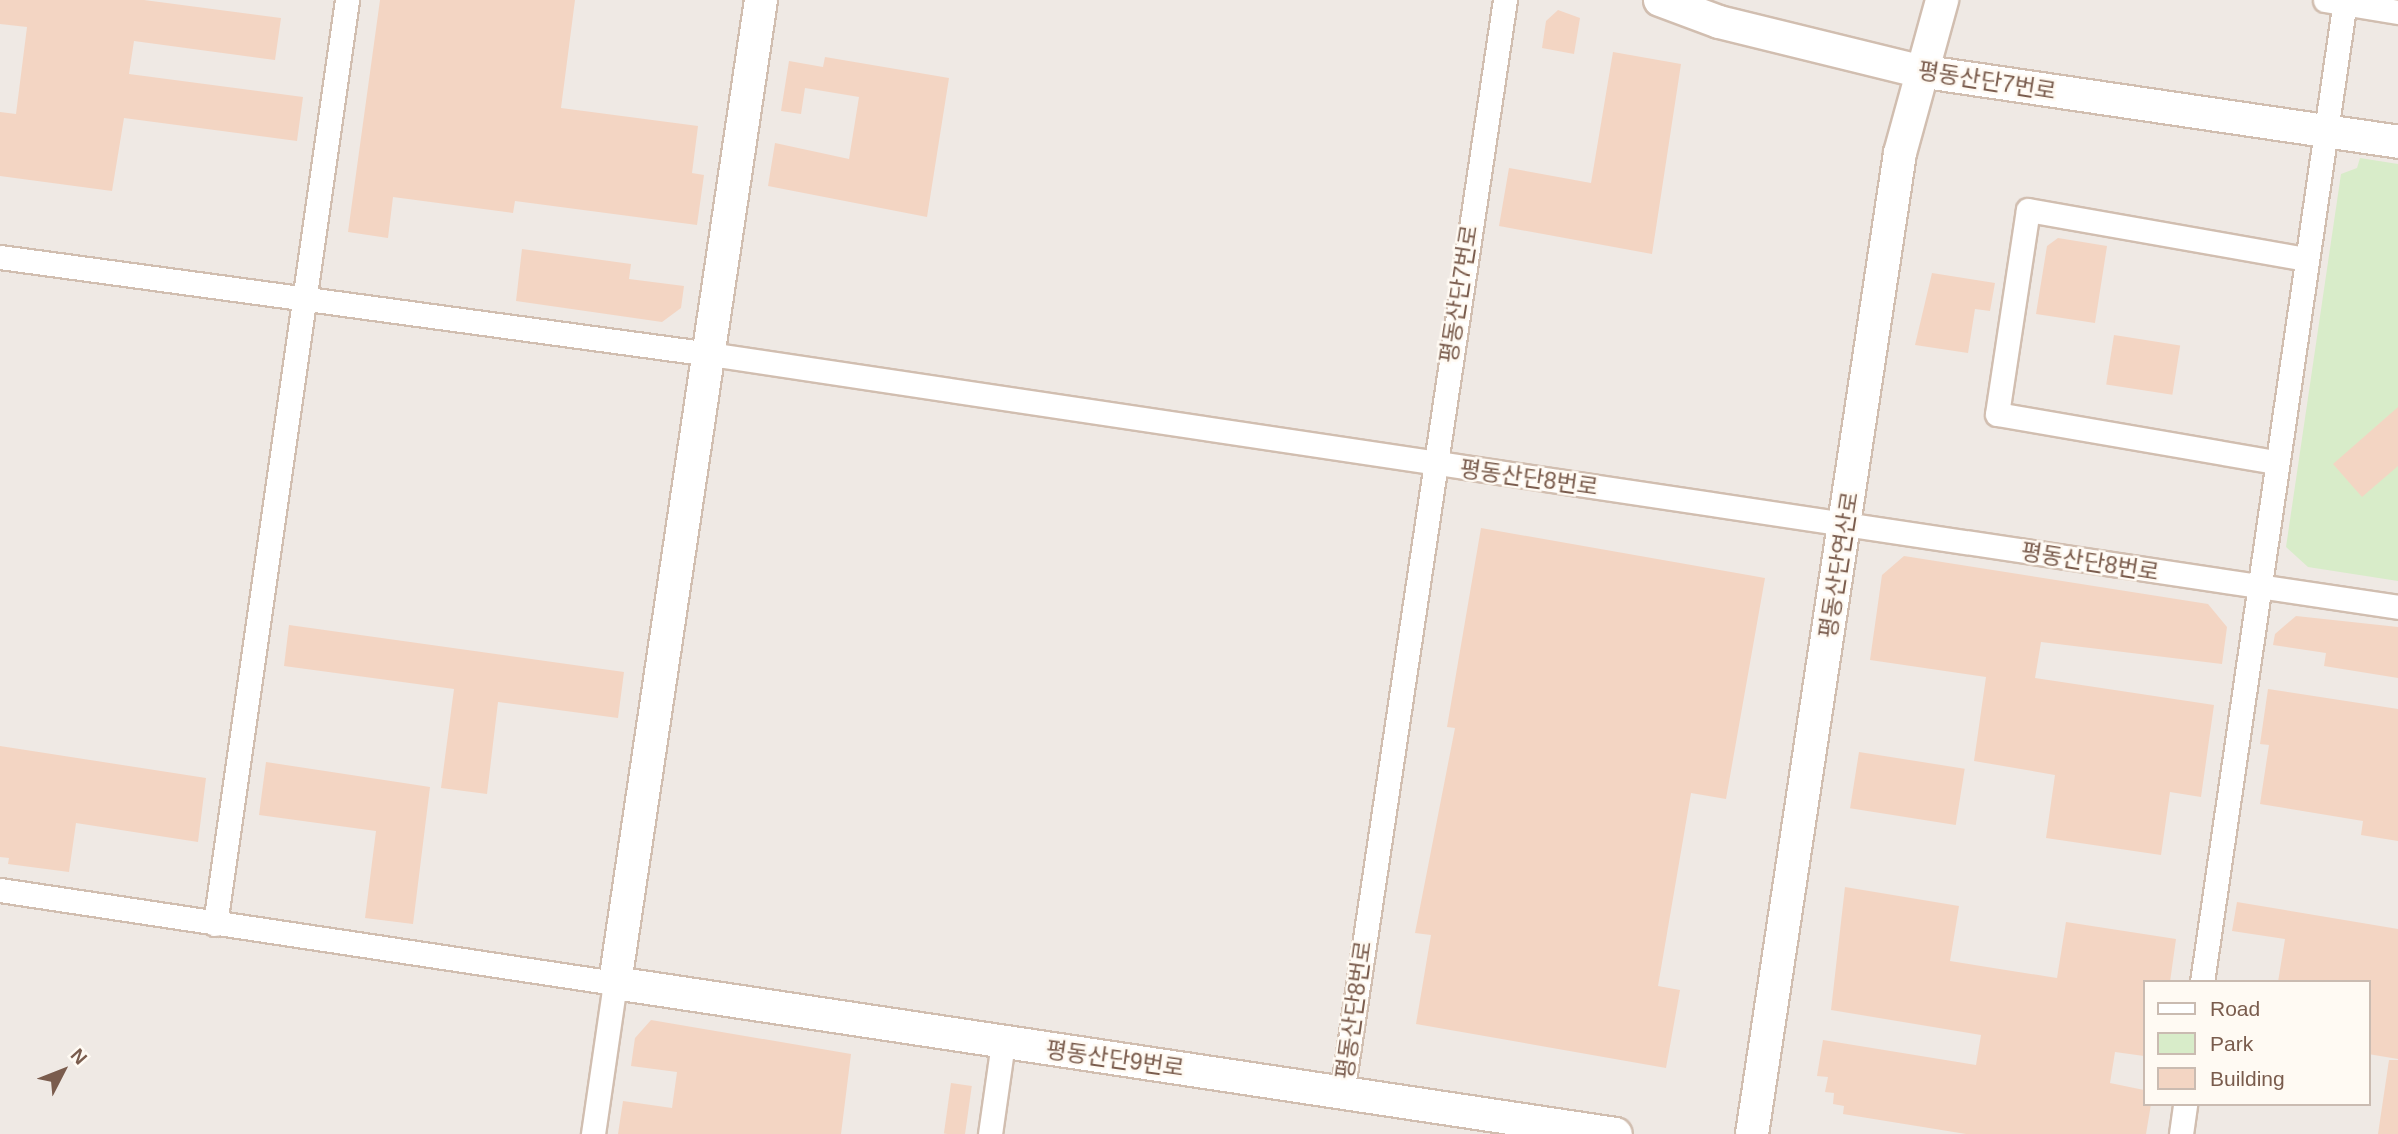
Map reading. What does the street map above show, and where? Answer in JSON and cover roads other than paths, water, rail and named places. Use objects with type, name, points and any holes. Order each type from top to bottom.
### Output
[{"type":"street","points":[[215,924],[301,298],[348,0]]},
{"type":"street","points":[[593,1134],[761,0]]},
{"type":"street","name":"평동산단7번로","points":[[1432,463],[1505,0]]},
{"type":"street","name":"평동산단7번로","points":[[1660,0],[1719,22],[1919,71],[2398,142]]},
{"type":"street","name":"평동산단연산로","points":[[1752,1134],[1900,153],[1919,71],[1942,0]]},
{"type":"street","points":[[2202,980],[2256,586],[2306,259],[2338,1],[2398,12]]},
{"type":"street","points":[[2275,462],[1997,414],[2003,373],[2028,210],[2306,259]]},
{"type":"street","points":[[0,257],[710,354],[1432,463]]},
{"type":"street","name":"평동산단8번로","points":[[1342,1093],[1432,463],[2398,607]]},
{"type":"street","points":[[0,890],[615,983]]},
{"type":"street","name":"평동산단9번로","points":[[615,983],[1616,1134]]},
{"type":"street","points":[[990,1134],[1003,1042]]},
{"type":"street","points":[[2181,1134],[2185,1106]]}]
